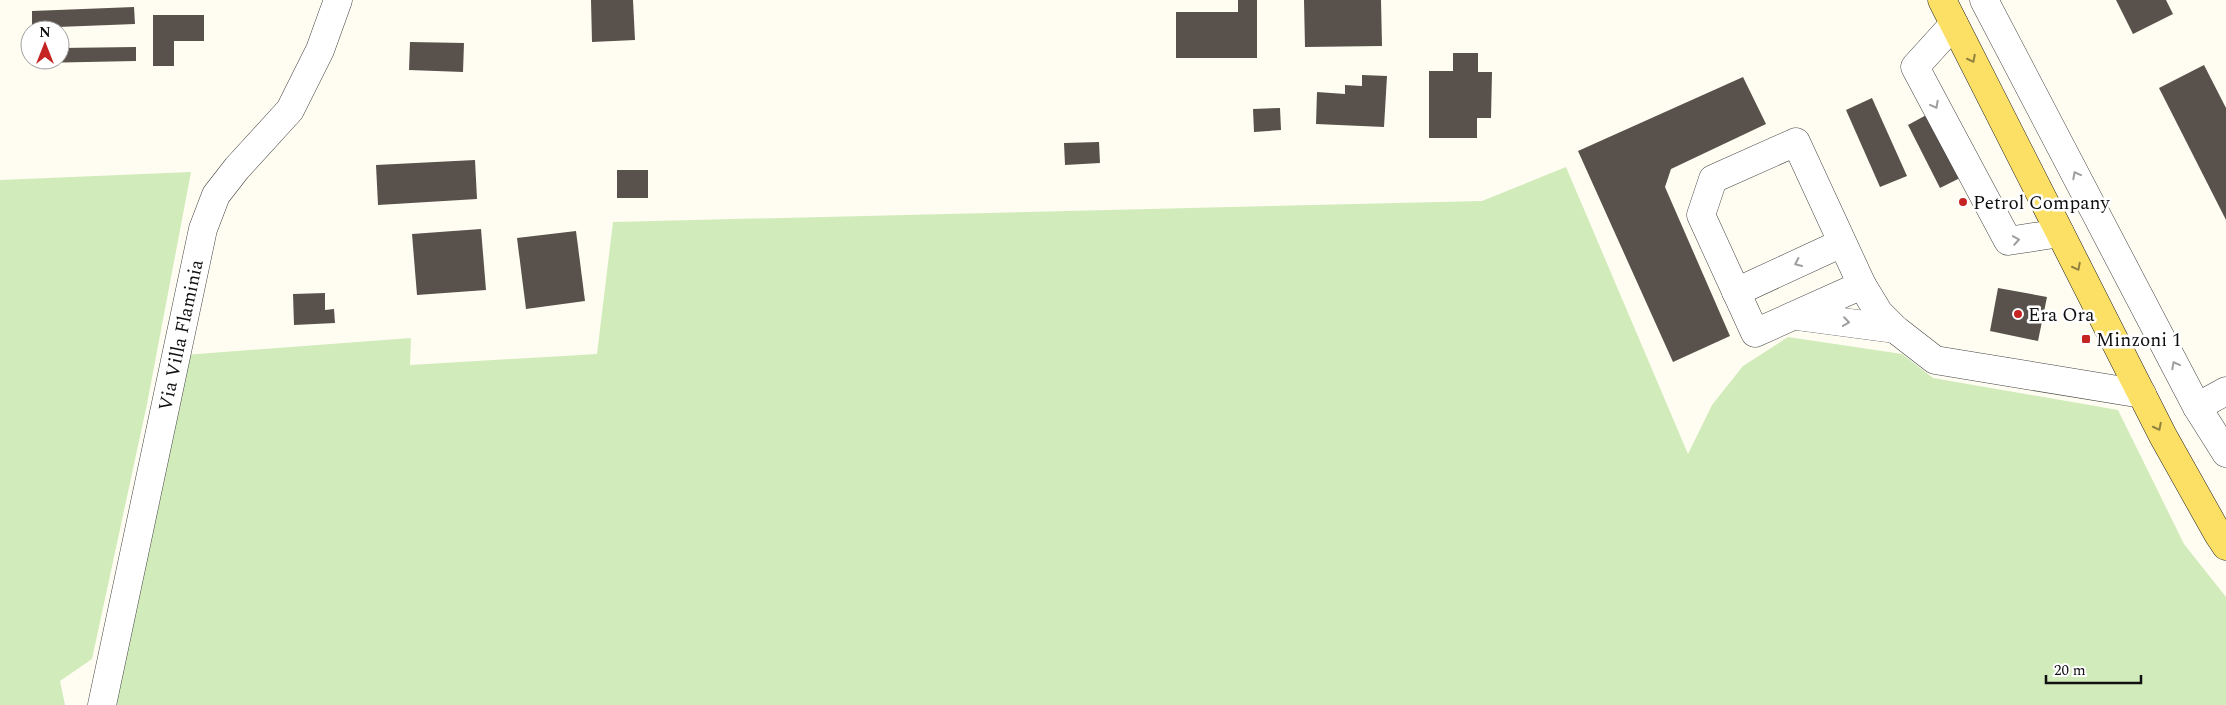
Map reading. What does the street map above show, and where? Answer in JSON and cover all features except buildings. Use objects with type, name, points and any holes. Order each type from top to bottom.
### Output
[{"type":"main road","points":[[1942,0],[2142,394],[2226,546]]},
{"type":"street","name":"Via Villa Flaminia","points":[[102,705],[202,229],[216,195],[237,168],[290,110],[320,50],[338,0]]},
{"type":"street","points":[[1984,0],[2197,407],[2226,453]]},
{"type":"street","points":[[1954,24],[1915,67],[2008,241],[2060,233]]},
{"type":"street","points":[[1862,285],[1797,316],[1755,333],[1701,215],[1714,179],[1796,142],[1862,285],[1879,313],[1895,329],[1935,360],[2142,394]]},
{"type":"street","points":[[1736,292],[1842,243]]},
{"type":"street","points":[[1797,316],[1895,329]]},
{"type":"street","points":[[2197,407],[2226,391]]},
{"type":"green space","points":[[1566,167],[1688,454],[1712,405],[1743,366],[1788,337],[1902,354],[1933,378],[2118,410],[2184,544],[2226,597],[2226,705],[112,705],[184,355],[411,338],[410,365],[597,354],[613,222],[1482,201]]},
{"type":"green space","points":[[191,172],[147,404],[92,659],[60,681],[65,705],[0,705],[0,180]]},
{"type":"place","name":"Petrol Company","points":[[1963,202]]},
{"type":"place","name":"Era Ora","points":[[2018,314]]},
{"type":"place","name":"Minzoni 1","points":[[2086,339]]}]
